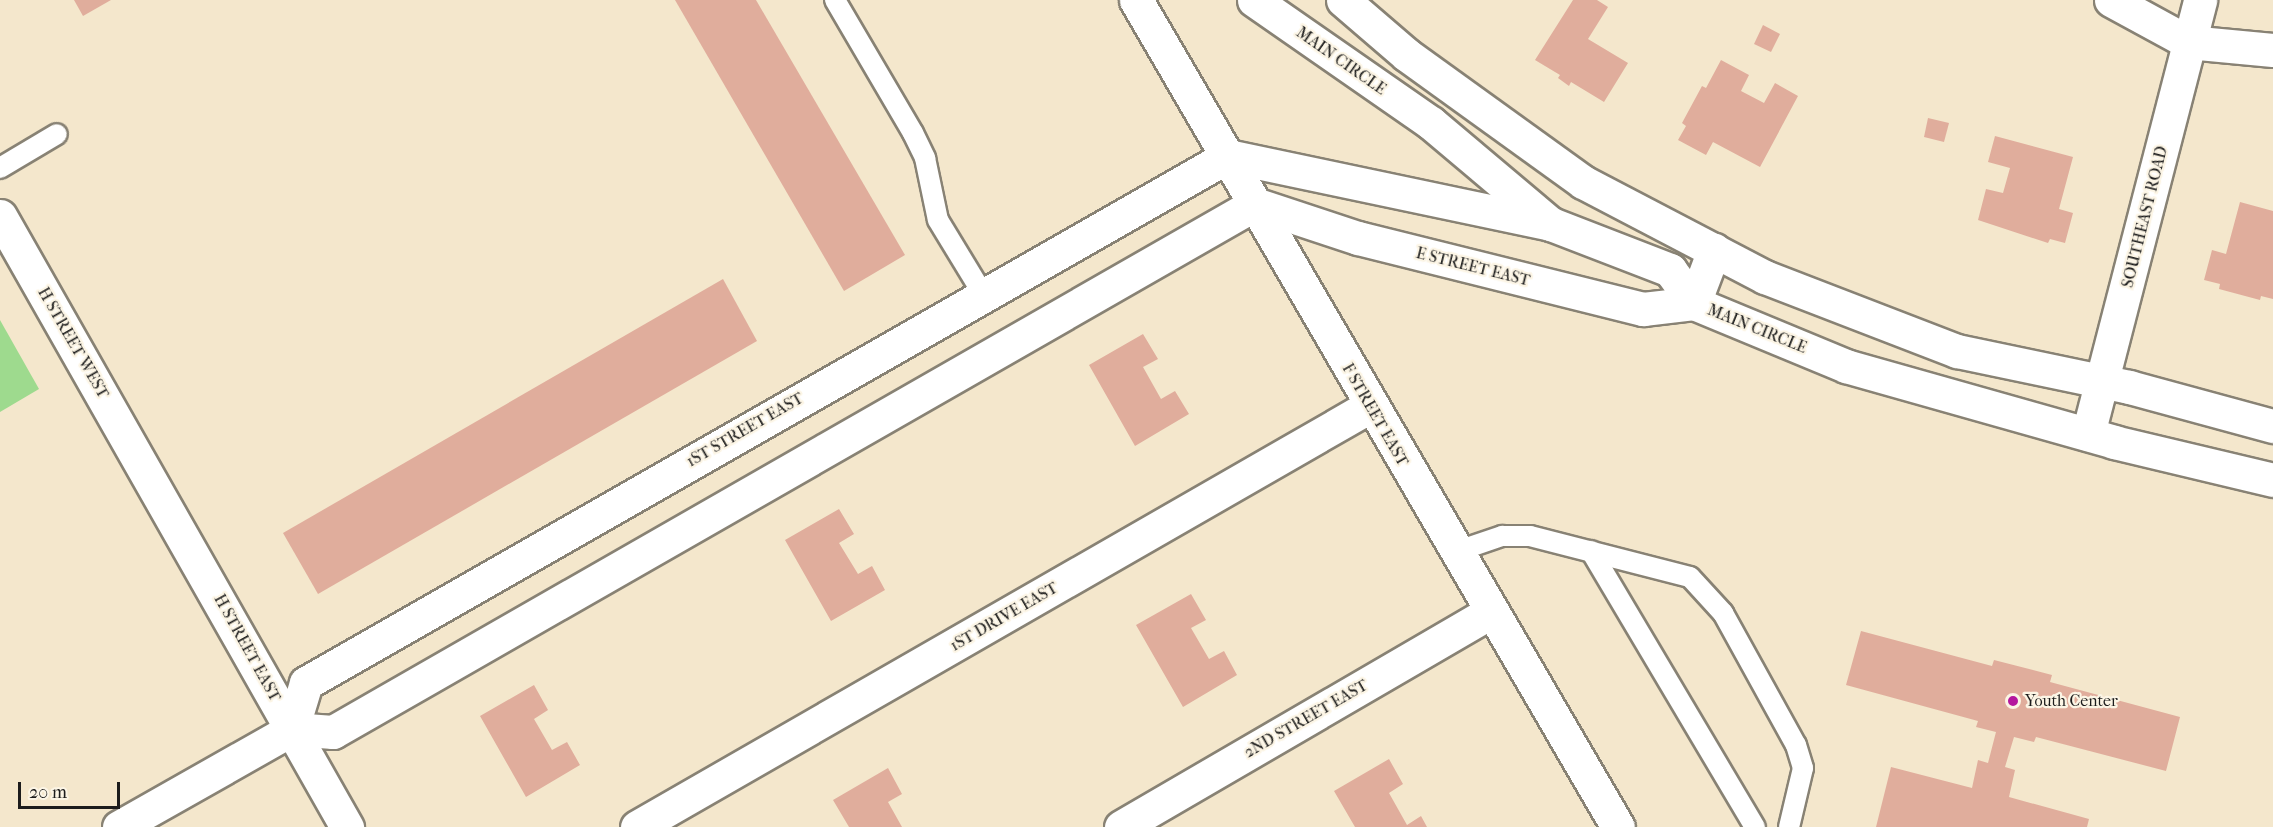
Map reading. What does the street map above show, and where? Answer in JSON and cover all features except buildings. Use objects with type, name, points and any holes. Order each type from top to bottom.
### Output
[{"type":"street","name":"F STREET EAST","points":[[1136,0],[1612,825]]},
{"type":"street","name":"MAIN CIRCLE","points":[[1254,0],[1431,123],[1551,224],[1670,270],[1694,303],[1846,366],[2088,434],[2273,480]]},
{"type":"street","points":[[1343,0],[1407,55],[1583,182],[1766,276],[1957,351],[2104,382],[2273,426]]},
{"type":"street","points":[[2111,0],[2188,42],[2273,50]]},
{"type":"street","name":"SOUTHEAST ROAD","points":[[2088,434],[2104,382],[2200,0]]},
{"type":"street","name":"1ST STREET EAST","points":[[292,729],[306,683],[1227,156]]},
{"type":"street","points":[[1227,156],[1551,224]]},
{"type":"street","points":[[119,827],[292,729],[333,732],[1255,204]]},
{"type":"street","name":"E STREET EAST","points":[[1255,204],[1358,238],[1643,309],[1694,303]]},
{"type":"street","name":"H STREET WEST","points":[[0,216],[147,469]]},
{"type":"street","points":[[1694,303],[1714,250]]},
{"type":"street","name":"1ST DRIVE EAST","points":[[638,827],[1370,406]]},
{"type":"street","name":"H STREET EAST","points":[[147,469],[347,827]]},
{"type":"street","name":"2ND STREET EAST","points":[[1121,827],[1490,612]]},
{"type":"lane","points":[[835,0],[913,133],[925,158],[938,220],[983,294]]},
{"type":"lane","points":[[0,168],[57,134]]},
{"type":"lane","points":[[1455,552],[1502,536],[1530,536],[1690,577],[1723,613],[1796,746],[1803,768],[1789,827]]},
{"type":"lane","points":[[1591,551],[1755,827]]},
{"type":"green space","points":[[0,320],[39,389],[0,412]]},
{"type":"place","name":"Youth Center","points":[[2013,701]]}]
